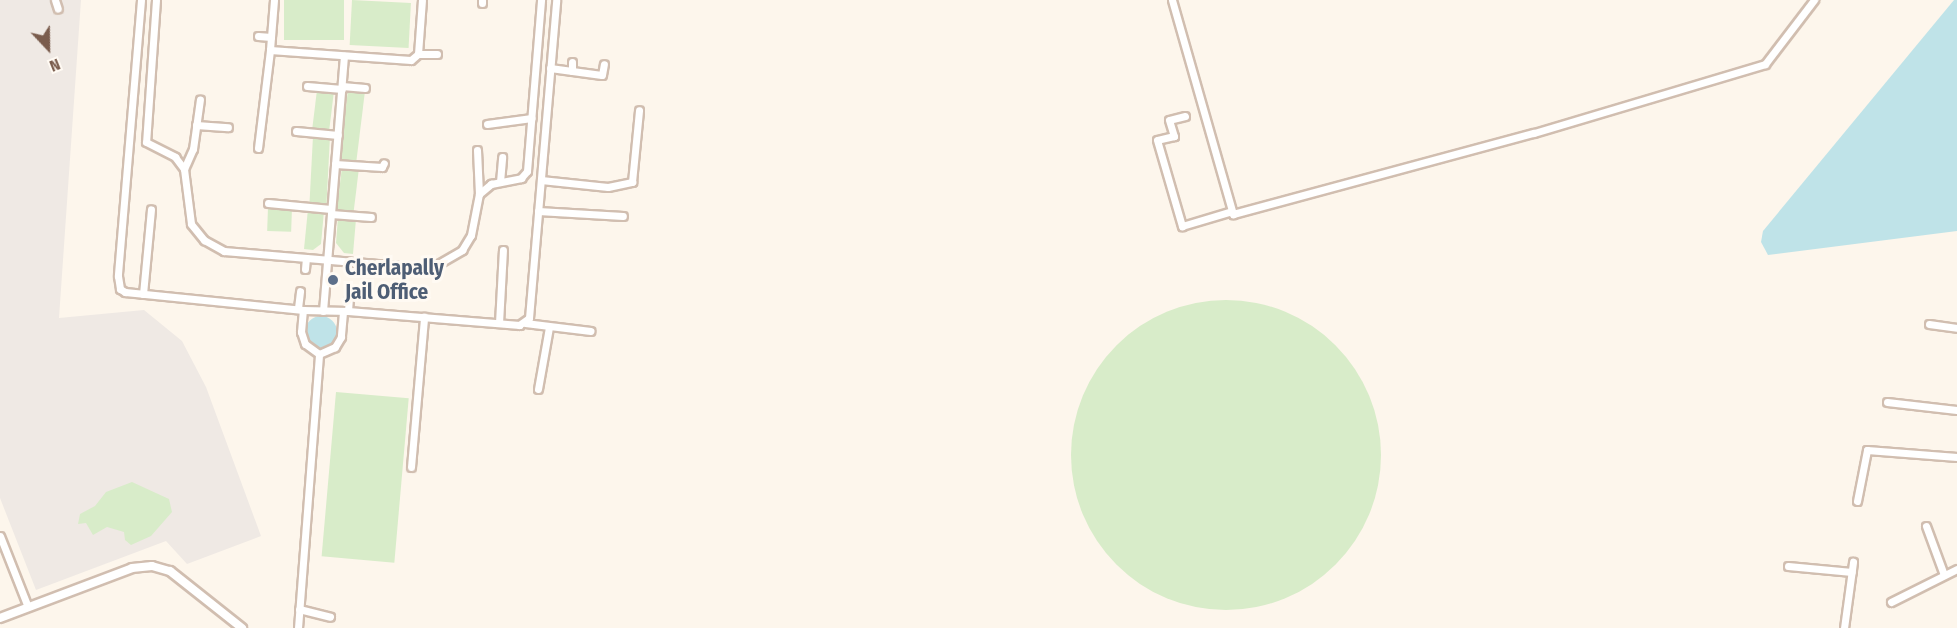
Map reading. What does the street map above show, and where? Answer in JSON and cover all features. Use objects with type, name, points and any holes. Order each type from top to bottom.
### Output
[{"type":"street","points":[[55,0],[58,9]]},
{"type":"street","points":[[141,0],[117,282],[125,292],[323,311],[499,323],[525,322],[591,332]]},
{"type":"street","points":[[156,0],[146,142],[174,157],[184,170],[191,224],[204,240],[224,251],[433,267],[448,261],[471,235],[479,194],[477,150]]},
{"type":"street","points":[[258,148],[274,0]]},
{"type":"street","points":[[418,54],[422,0]]},
{"type":"street","points":[[479,194],[500,182],[521,178],[527,171],[541,0]]},
{"type":"street","points":[[525,322],[529,318],[556,0]]},
{"type":"street","points":[[1172,0],[1233,214],[1534,134],[1765,64],[1814,0]]},
{"type":"street","points":[[555,12],[565,12]]},
{"type":"street","points":[[258,36],[271,37]]},
{"type":"street","points":[[270,50],[411,60],[418,54],[437,54]]},
{"type":"street","points":[[323,311],[344,56]]},
{"type":"street","points":[[572,62],[572,71]]},
{"type":"street","points":[[550,68],[602,75],[603,64]]},
{"type":"street","points":[[527,75],[535,76]]},
{"type":"street","points":[[307,86],[365,88]]},
{"type":"street","points":[[184,170],[193,149],[200,99]]},
{"type":"street","points":[[541,180],[608,187],[632,182],[639,110]]},
{"type":"street","points":[[1185,116],[1169,120],[1174,136],[1157,141],[1182,226],[1232,211]]},
{"type":"street","points":[[487,124],[531,118]]},
{"type":"street","points":[[196,125],[228,127]]},
{"type":"street","points":[[296,131],[338,135]]},
{"type":"street","points":[[500,182],[502,157]]},
{"type":"street","points":[[335,164],[382,167],[384,163]]},
{"type":"street","points":[[268,203],[371,217]]},
{"type":"street","points":[[143,294],[151,209]]},
{"type":"street","points":[[538,211],[623,216]]},
{"type":"street","points":[[499,323],[503,250]]},
{"type":"street","points":[[305,269],[306,258]]},
{"type":"street","points":[[300,291],[301,332],[306,344],[319,354]]},
{"type":"street","points":[[319,354],[338,342],[349,296]]},
{"type":"street","points":[[411,467],[424,317]]},
{"type":"street","points":[[1929,324],[1957,328]]},
{"type":"street","points":[[537,389],[549,327]]},
{"type":"street","points":[[298,628],[319,354]]},
{"type":"street","points":[[1887,402],[1957,410]]},
{"type":"street","points":[[1857,501],[1867,450],[1957,457]]},
{"type":"street","points":[[1926,526],[1944,575]]},
{"type":"street","points":[[0,536],[28,608]]},
{"type":"street","points":[[1844,628],[1853,562]]},
{"type":"street","points":[[0,618],[132,568],[152,566],[170,571],[242,628]]},
{"type":"street","points":[[1788,566],[1852,572]]},
{"type":"street","points":[[1891,602],[1957,569]]},
{"type":"street","points":[[299,609],[330,616]]},
{"type":"shaded area","points":[[0,0],[81,0],[59,318],[144,310],[182,341],[206,387],[261,536],[187,564],[166,541],[36,590],[0,498]]},
{"type":"green space","points":[[284,0],[344,0],[344,40],[284,40]]},
{"type":"green space","points":[[352,0],[411,3],[409,48],[350,45]]},
{"type":"green space","points":[[317,90],[334,92],[329,132],[312,130]]},
{"type":"green space","points":[[348,90],[365,92],[356,163],[339,160]]},
{"type":"green space","points":[[313,136],[330,137],[326,205],[309,204]]},
{"type":"green space","points":[[342,167],[359,169],[354,213],[337,211]]},
{"type":"green space","points":[[268,207],[292,208],[291,232],[267,231]]},
{"type":"green space","points":[[308,209],[324,211],[321,244],[313,250],[304,249]]},
{"type":"green space","points":[[338,217],[356,219],[353,254],[344,253],[336,243]]},
{"type":"green space","points":[[1226,300],[1256,303],[1285,312],[1312,326],[1336,345],[1355,369],[1369,396],[1378,425],[1381,455],[1378,485],[1369,514],[1355,541],[1336,565],[1312,584],[1285,598],[1256,607],[1226,610],[1196,607],[1167,598],[1140,584],[1116,565],[1097,541],[1083,514],[1074,485],[1071,455],[1074,425],[1083,396],[1097,369],[1116,345],[1140,326],[1167,312],[1196,303]]},
{"type":"green space","points":[[336,392],[409,398],[394,563],[322,556]]},
{"type":"green space","points":[[132,482],[169,499],[172,512],[151,536],[131,545],[125,540],[124,532],[107,527],[93,535],[86,523],[78,524],[80,514],[95,506],[106,492]]},
{"type":"water","points":[[1954,0],[1957,0],[1957,231],[1768,255],[1761,242],[1763,231]]},
{"type":"water","points":[[321,316],[332,321],[337,332],[332,343],[321,348],[310,343],[305,332],[310,321]]},
{"type":"place","name":"Cherlapally Jail Office","points":[[333,280]]}]
